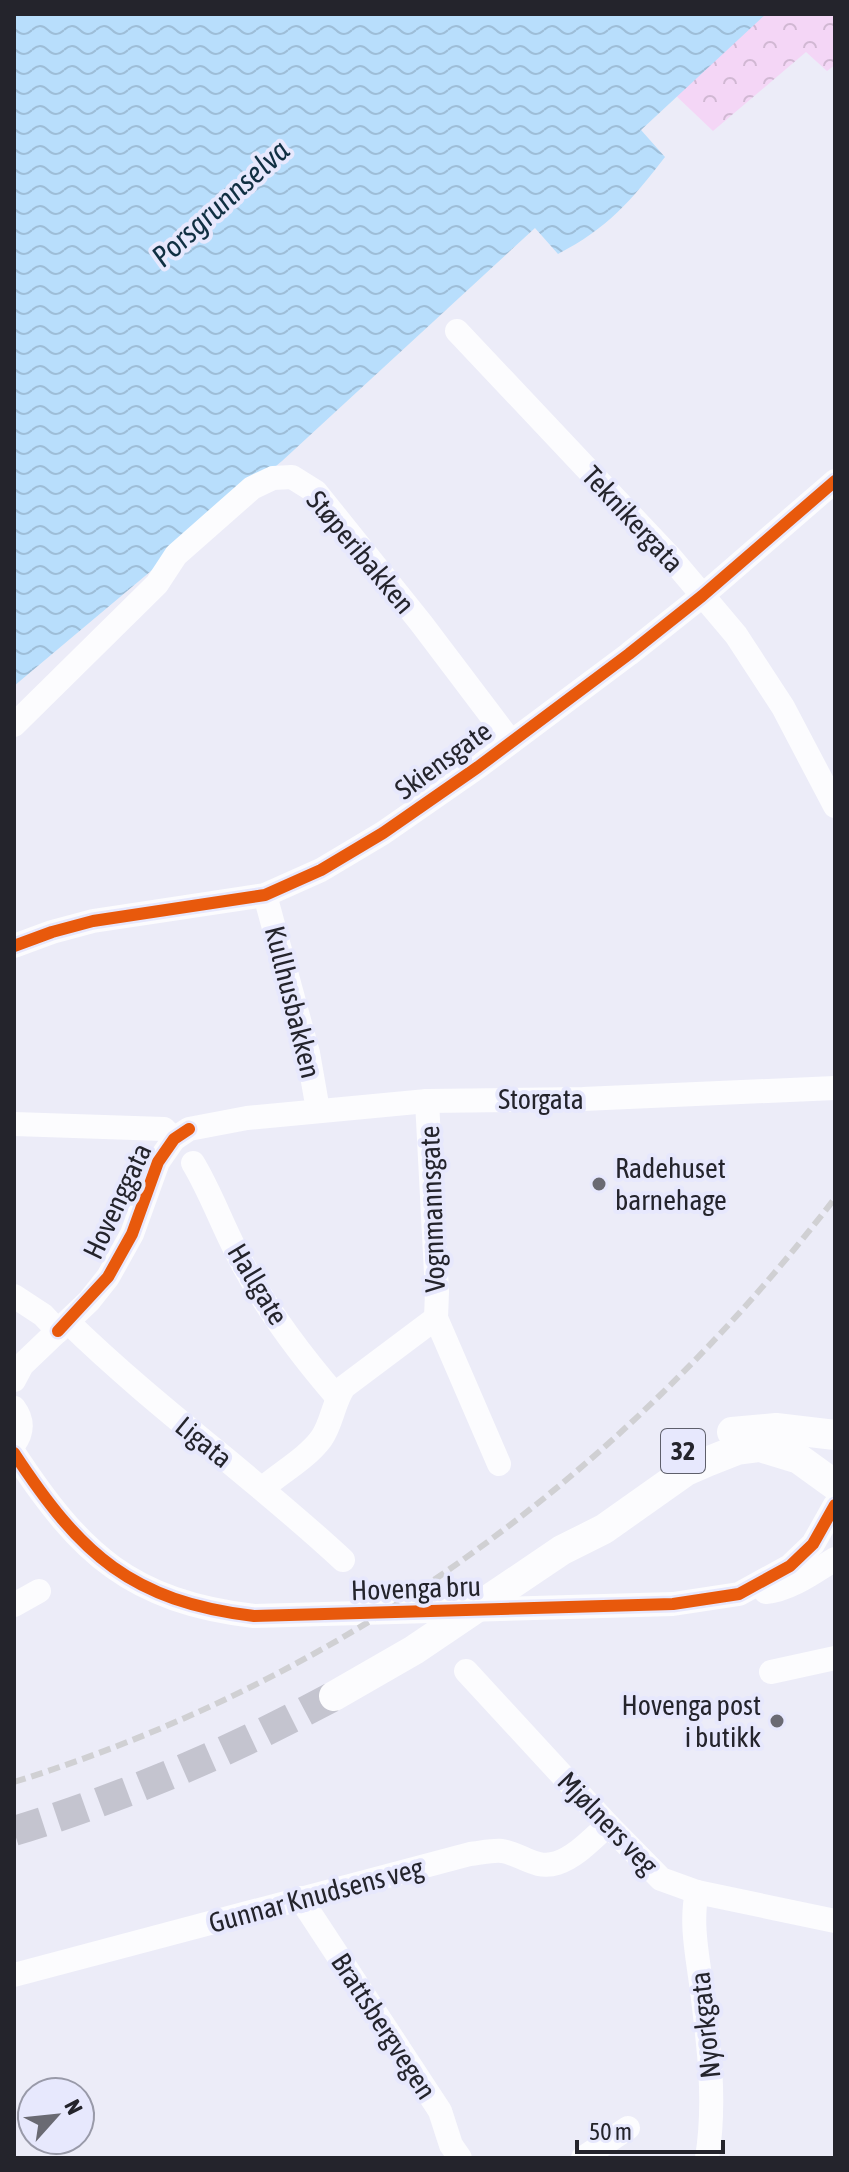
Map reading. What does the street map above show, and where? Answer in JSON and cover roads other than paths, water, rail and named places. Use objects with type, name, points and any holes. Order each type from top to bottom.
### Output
[{"type":"main road","name":"32","points":[[562,1550],[596,1516],[693,1445],[727,1433],[763,1428],[835,1435]]},
{"type":"main road","name":"32","points":[[334,1696],[464,1618],[562,1550],[604,1529],[686,1471],[737,1450],[760,1447],[799,1459],[835,1485]]},
{"type":"street","name":"Teknikergata","points":[[457,331],[671,558],[736,635],[783,707],[835,806]]},
{"type":"street","name":"Støperibakken","points":[[14,725],[157,584],[176,555],[252,488],[273,478],[292,477],[316,492],[511,742]]},
{"type":"street","name":"Skiensgate","points":[[14,946],[93,921],[265,895],[321,870],[383,833],[511,742],[702,596],[835,481]]},
{"type":"street","name":"Kullhusbakken","points":[[265,895],[308,1053],[318,1110]]},
{"type":"street","name":"Storgata","points":[[247,1118],[427,1101],[583,1099],[835,1088]]},
{"type":"street","name":"Vognmannsgate","points":[[427,1101],[436,1318],[499,1464]]},
{"type":"street","name":"Hovenggata","points":[[14,1380],[22,1365],[108,1277],[121,1255],[158,1162],[174,1139],[189,1129],[247,1118]]},
{"type":"street","points":[[14,1124],[164,1129],[174,1139]]},
{"type":"street","name":"Hallgate","points":[[193,1163],[247,1271],[288,1335],[337,1397]]},
{"type":"street","name":"Ligata","points":[[14,1296],[63,1326],[105,1358],[343,1560]]},
{"type":"street","name":"Vognmannsgate","points":[[262,1489],[314,1448],[323,1436],[337,1397],[355,1377],[436,1318]]},
{"type":"street","points":[[14,1408],[21,1419],[21,1427],[14,1444]]},
{"type":"street","name":"Hovenga bru","points":[[14,1453],[62,1520],[87,1546],[129,1579],[156,1594],[209,1611],[254,1616],[580,1607],[673,1604],[739,1594]]},
{"type":"street","points":[[739,1594],[790,1566],[803,1555],[822,1532],[835,1505]]},
{"type":"street","points":[[739,1594],[775,1591],[835,1559]]},
{"type":"street","points":[[14,1605],[39,1591]]},
{"type":"street","points":[[771,1672],[835,1658]]},
{"type":"street","name":"Mjølners veg","points":[[466,1671],[661,1879],[697,1892],[835,1921]]},
{"type":"street","name":"Gunnar Knudsens veg","points":[[14,1975],[470,1854],[502,1851],[531,1863],[559,1863],[575,1854],[608,1825]]},
{"type":"street","name":"Nyorkgata","points":[[697,1892],[694,1908],[696,1943],[713,2097],[707,2158]]},
{"type":"street","name":"Brattsbergvegen","points":[[300,1898],[440,2111],[448,2129],[448,2154]]},
{"type":"street","points":[[583,2158],[628,2128]]},
{"type":"water","name":"Porsgrunnselva","points":[[14,14],[766,14],[641,130],[665,157],[618,212],[591,234],[558,254],[535,228],[282,461],[14,686]]},
{"type":"tunnel","points":[[14,1831],[177,1771],[257,1736],[334,1696]]},
{"type":"railway","points":[[14,1782],[136,1738],[253,1686],[365,1624],[470,1554],[570,1477],[664,1391],[753,1298],[835,1198]]},
{"type":"place","name":"Radehuset barnehage","points":[[599,1184]]},
{"type":"place","name":"Hovenga post i butikk","points":[[777,1721]]}]
